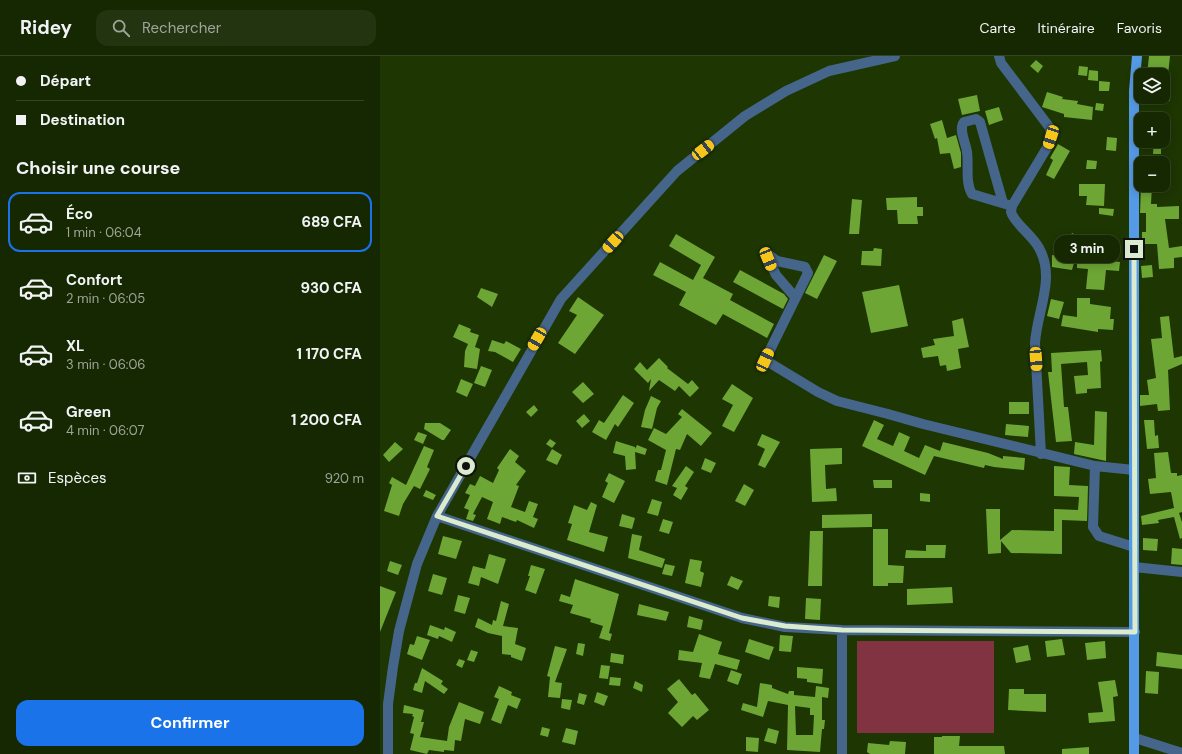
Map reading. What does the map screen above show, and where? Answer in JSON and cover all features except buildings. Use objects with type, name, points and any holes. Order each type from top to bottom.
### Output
[{"type":"main road","points":[[1134,754],[1134,91],[1137,56]]},
{"type":"street","points":[[388,754],[388,704],[399,631],[417,564],[437,516],[561,300],[677,171],[745,116],[786,91],[829,71],[895,56]]},
{"type":"street","points":[[999,56],[1001,63],[1050,128],[1051,134],[1048,146],[1008,204]]},
{"type":"street","points":[[1008,204],[976,196],[970,191],[968,154],[962,129],[964,122],[976,119],[980,122],[1008,204],[1011,214],[1039,248],[1047,274],[1036,328],[1035,343],[1041,454]]},
{"type":"street","points":[[795,297],[776,275],[765,252],[777,261],[805,268],[807,270],[807,275],[765,360],[818,392],[837,401],[1041,454],[1095,466],[1134,470]]},
{"type":"street","points":[[1095,466],[1093,527],[1095,532],[1099,536],[1134,547]]},
{"type":"street","points":[[437,516],[742,618],[785,626],[842,630],[1135,632]]},
{"type":"street","points":[[1134,567],[1182,572]]},
{"type":"street","points":[[842,630],[842,754]]},
{"type":"street","points":[[1135,738],[1182,753]]},
{"type":"shaded area","points":[[857,641],[994,641],[994,733],[857,733]]},
{"type":"route","points":[[466,466],[437,516],[742,618],[785,626],[842,630],[1135,632],[1134,249]]}]
